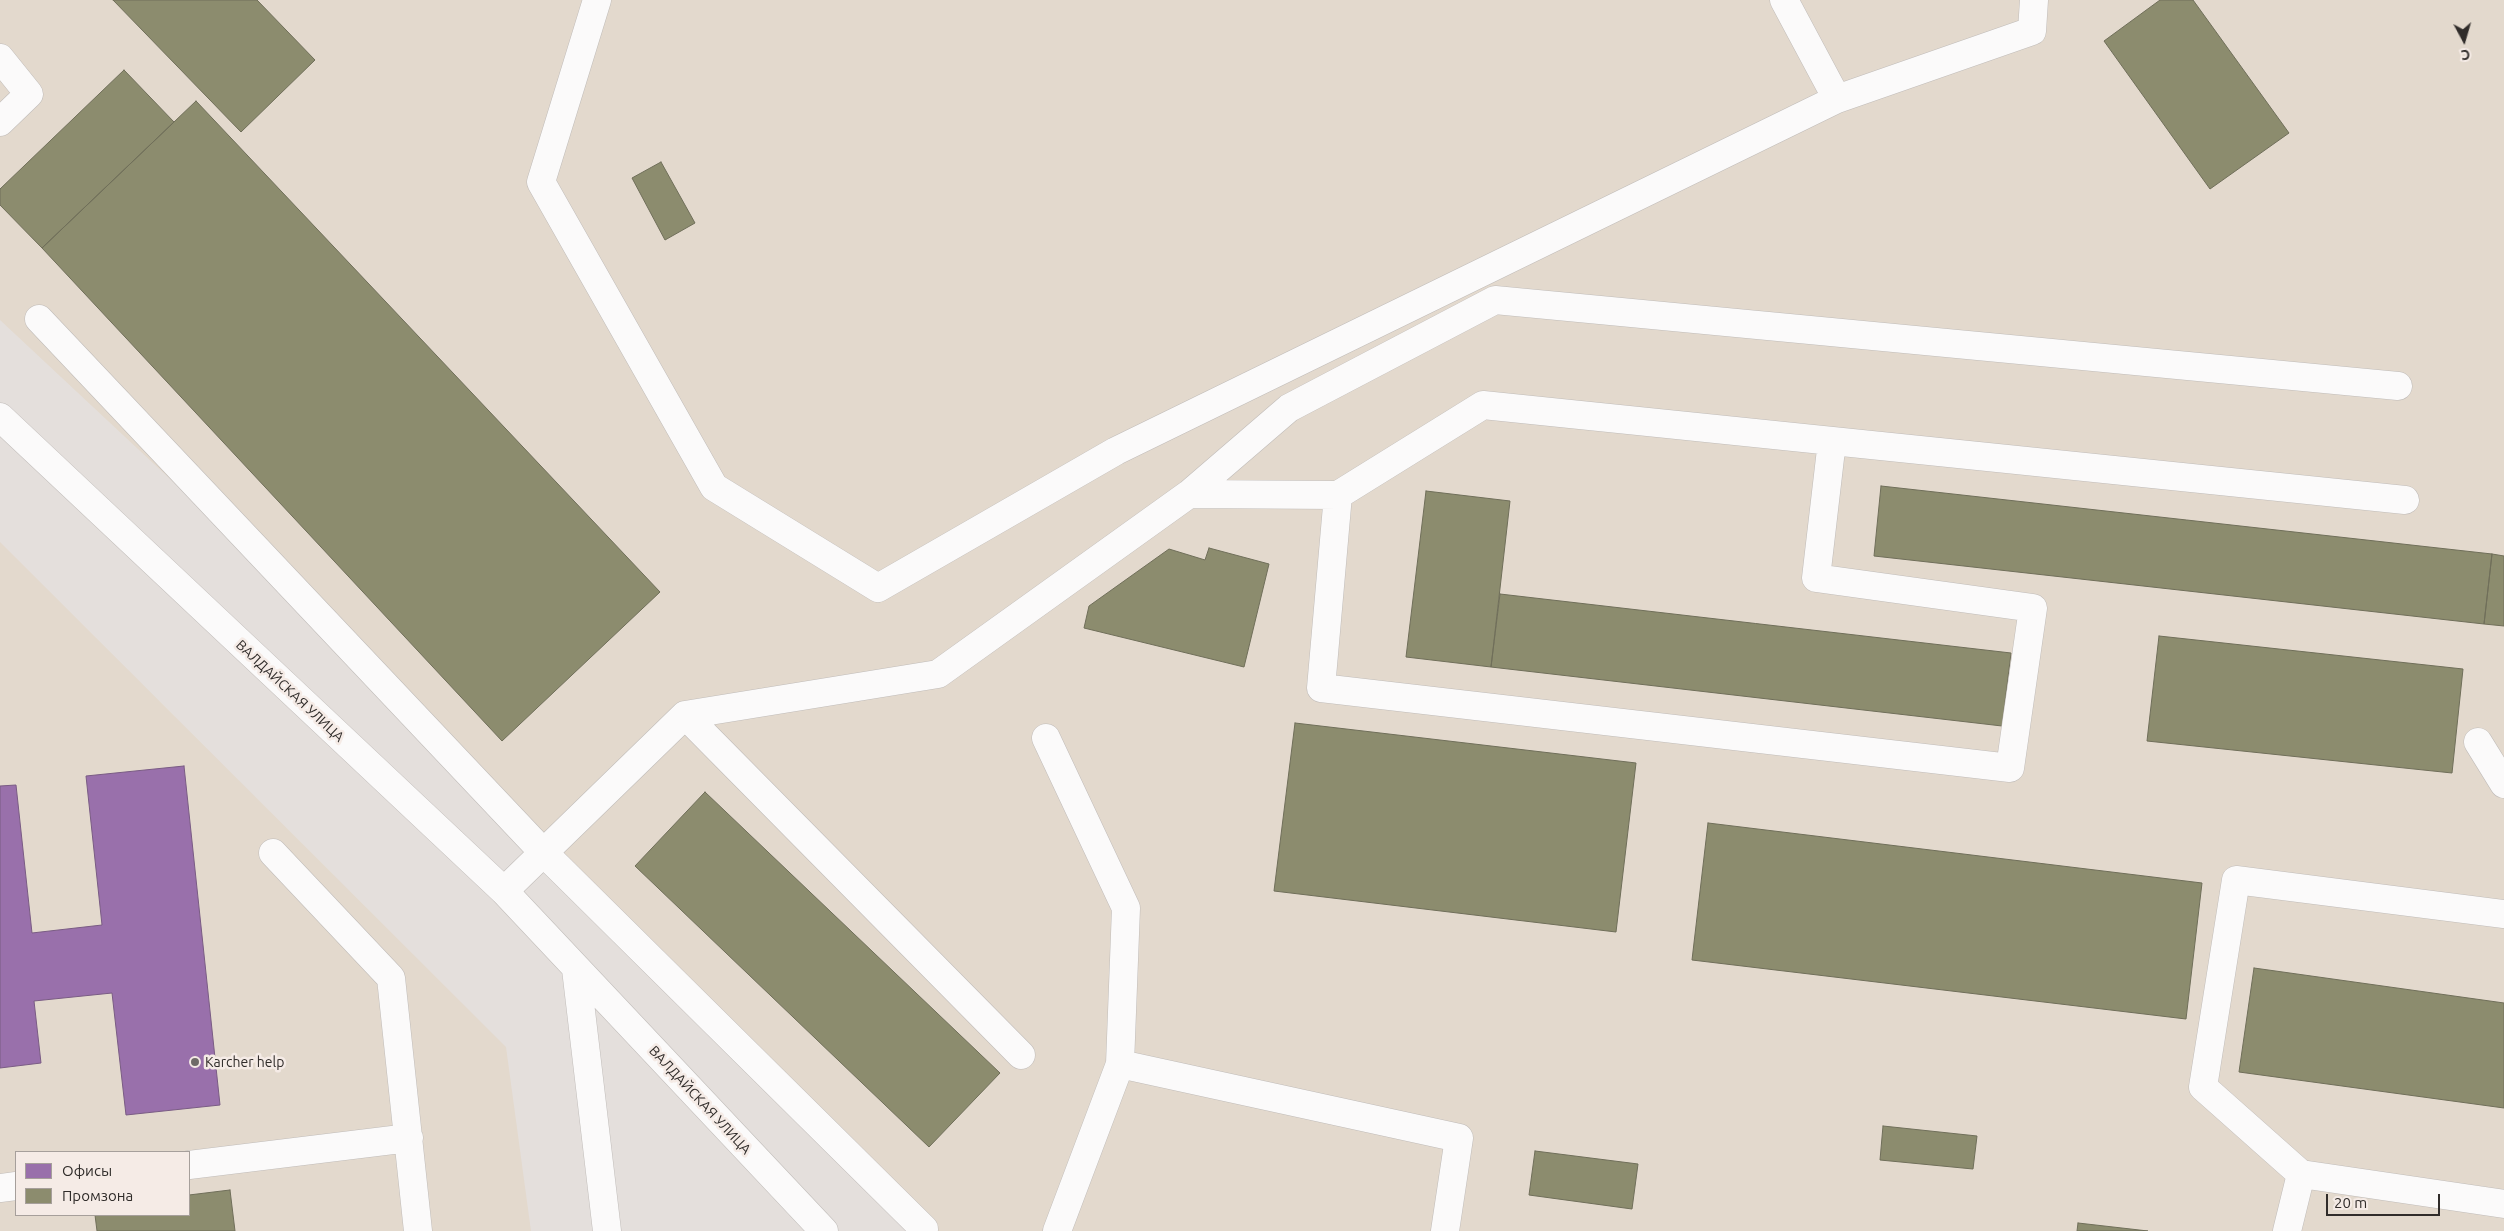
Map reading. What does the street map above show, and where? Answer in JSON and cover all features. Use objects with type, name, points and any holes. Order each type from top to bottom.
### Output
[{"type":"street","points":[[597,0],[542,182],[714,487],[878,588],[1116,451],[1837,99],[2032,31],[2034,0]]},
{"type":"street","points":[[1784,0],[1837,99]]},
{"type":"street","points":[[0,58],[30,94],[0,122]]},
{"type":"street","points":[[504,891],[685,715],[938,674],[1188,494],[1289,408],[1495,300],[2398,386]]},
{"type":"street","points":[[39,319],[543,852],[924,1229]]},
{"type":"street","points":[[1188,494],[1338,495],[1483,405],[2405,500]]},
{"type":"street","name":"ВАЛДАЙСКАЯ УЛИЦА","points":[[0,417],[504,891],[824,1231]]},
{"type":"street","points":[[1338,495],[1321,688],[2010,768],[2033,608],[1816,578],[1832,441]]},
{"type":"street","points":[[685,715],[1021,1055]]},
{"type":"street","points":[[1046,738],[1126,908],[1120,1064],[1063,1230]]},
{"type":"street","points":[[2478,742],[2504,784]]},
{"type":"street","points":[[273,853],[391,978],[418,1231]]},
{"type":"street","points":[[2504,914],[2236,880],[2204,1087],[2301,1174],[2504,1204]]},
{"type":"street","points":[[576,969],[607,1231]]},
{"type":"street","points":[[1120,1064],[1459,1138],[1445,1231]]},
{"type":"street","points":[[190,1165],[409,1138]]},
{"type":"street","points":[[2287,1231],[2301,1174]]},
{"type":"street","points":[[0,1188],[15,1186]]},
{"type":"shaded area","points":[[0,0],[2504,0],[2504,1231],[917,1231],[508,795],[0,320]]},
{"type":"shaded area","points":[[0,542],[506,1047],[531,1231],[0,1231]]},
{"type":"building: Офисы","points":[[184,766],[220,1105],[126,1115],[112,993],[34,1001],[41,1063],[0,1068],[0,786],[16,785],[32,933],[102,925],[86,776]]},
{"type":"building: Промзона","points":[[113,0],[257,0],[315,60],[241,132]]},
{"type":"building: Промзона","points":[[2160,0],[2193,0],[2289,133],[2210,189],[2104,41]]},
{"type":"building: Промзона","points":[[124,70],[174,122],[42,248],[0,205],[0,189]]},
{"type":"building: Промзона","points":[[196,101],[660,592],[502,741],[42,248]]},
{"type":"building: Промзона","points":[[661,162],[695,223],[665,240],[632,178]]},
{"type":"building: Промзона","points":[[1881,486],[2492,554],[2484,624],[1874,556]]},
{"type":"building: Промзона","points":[[1426,491],[1510,501],[1491,667],[1406,657]]},
{"type":"building: Промзона","points":[[1209,548],[1269,564],[1244,667],[1084,628],[1089,606],[1169,549],[1205,560]]},
{"type":"building: Промзона","points":[[2492,554],[2504,556],[2504,626],[2484,624]]},
{"type":"building: Промзона","points":[[1500,594],[2011,653],[2002,726],[1491,667]]},
{"type":"building: Промзона","points":[[2159,636],[2463,669],[2452,773],[2147,741]]},
{"type":"building: Промзона","points":[[1295,723],[1636,763],[1616,932],[1274,891]]},
{"type":"building: Промзона","points":[[705,792],[1000,1073],[929,1147],[635,866]]},
{"type":"building: Промзона","points":[[1708,823],[2202,883],[2186,1019],[1692,960]]},
{"type":"building: Промзона","points":[[2254,968],[2504,1003],[2504,1108],[2239,1072]]},
{"type":"building: Промзона","points":[[1883,1126],[1977,1136],[1973,1169],[1880,1160]]},
{"type":"building: Промзона","points":[[1535,1151],[1638,1164],[1632,1209],[1529,1195]]},
{"type":"building: Промзона","points":[[230,1190],[235,1231],[97,1231],[95,1216],[190,1216],[190,1195]]},
{"type":"building: Промзона","points":[[2078,1223],[2148,1231],[2077,1231]]},
{"type":"place","name":"Karcher help","points":[[195,1062]]}]
